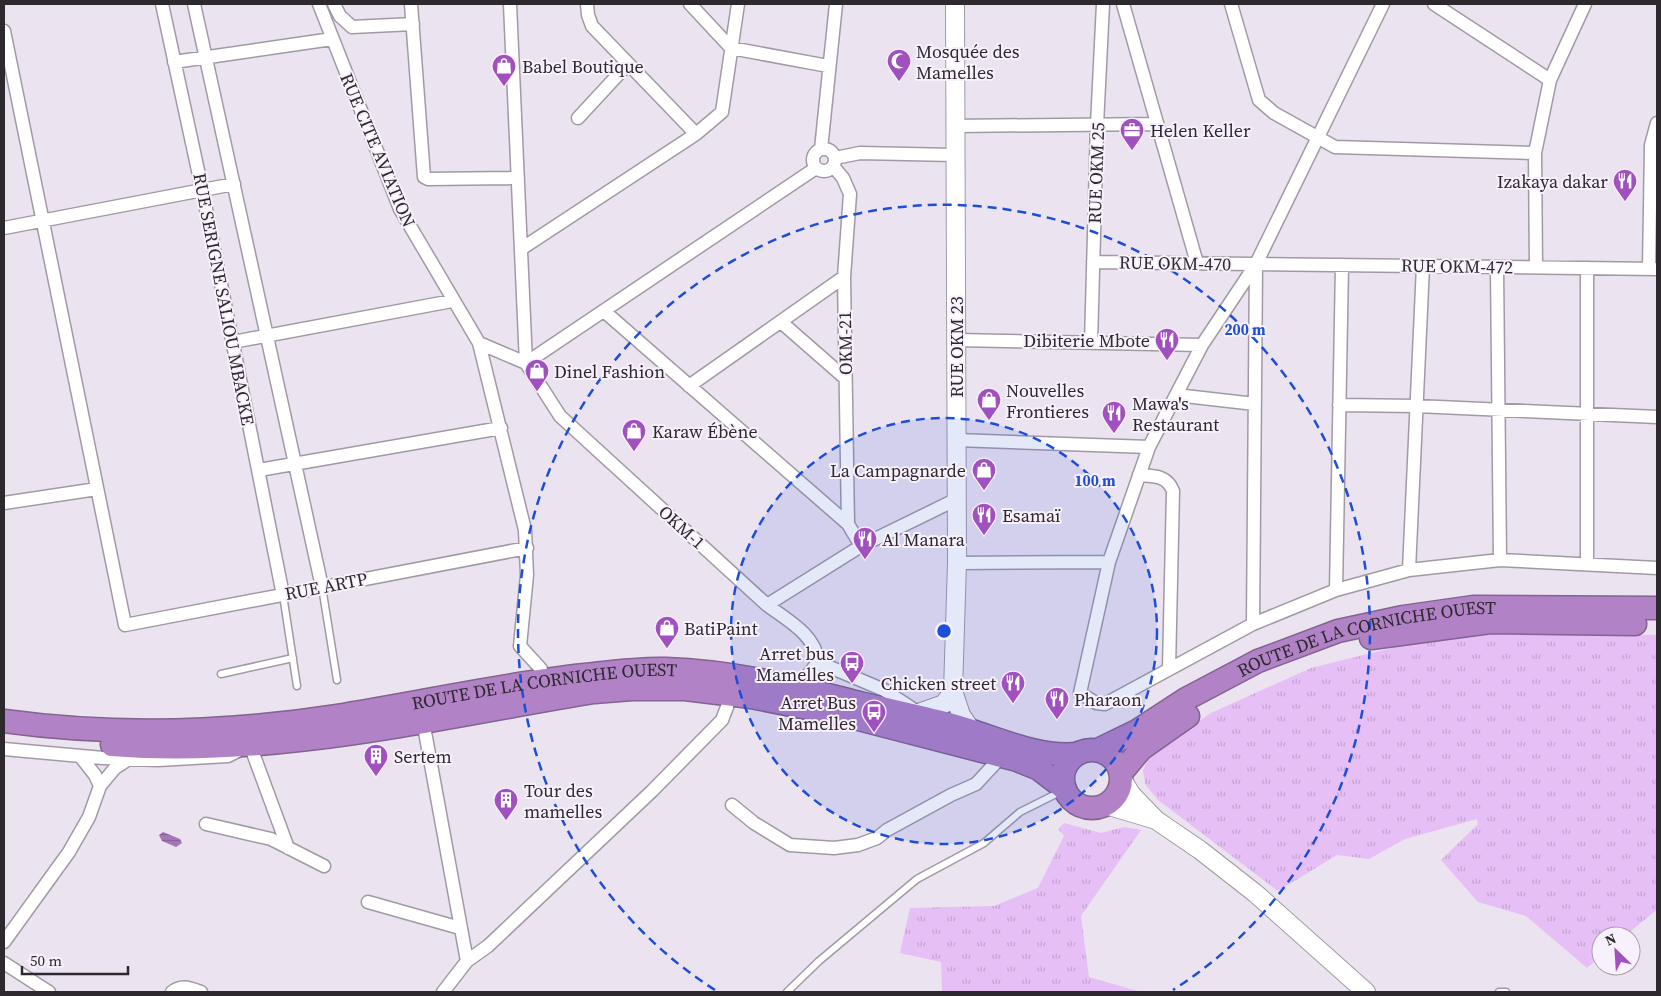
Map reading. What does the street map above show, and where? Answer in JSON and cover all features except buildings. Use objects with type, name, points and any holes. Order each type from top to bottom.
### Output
[{"type":"highway","name":"ROUTE DE LA CORNICHE OUEST","points":[[4,721],[64,729],[117,732],[228,728],[334,716],[540,680],[628,670],[664,669],[700,671],[798,688],[918,716],[1037,752],[1088,752],[1117,742],[1194,695],[1258,661],[1321,636],[1360,625],[1473,607],[1657,608]]},
{"type":"highway","name":"ROUTE DE LA CORNICHE OUEST","points":[[1121,776],[1149,743],[1211,702],[1302,657],[1339,645],[1413,631],[1490,622],[1657,624]]},
{"type":"highway","name":"ROUTE DE LA CORNICHE OUEST","points":[[4,736],[118,746],[196,748],[250,745],[342,736],[594,692],[632,688],[685,688],[721,699],[751,697],[843,716],[1001,757],[1039,770],[1065,789]]},
{"type":"highway","points":[[1088,752],[1113,758],[1121,776],[1118,794],[1106,804],[1097,808],[1077,804],[1065,789],[1063,779],[1065,769],[1070,760],[1088,752]]},
{"type":"street","name":"RUE SERIGNE SALIOU MBACKE","points":[[162,4],[202,189],[284,594]]},
{"type":"street","name":"RUE SERIGNE SALIOU MBACKE","points":[[194,4],[322,587]]},
{"type":"street","name":"RUE CITE AVIATION","points":[[319,4],[400,209],[452,301],[479,343],[525,530],[527,548],[520,646],[541,669],[540,680]]},
{"type":"street","points":[[334,4],[340,16],[352,27],[413,24]]},
{"type":"street","points":[[411,4],[424,177],[428,179],[518,178]]},
{"type":"street","points":[[510,4],[526,363]]},
{"type":"street","points":[[587,4],[592,26],[696,134]]},
{"type":"street","points":[[690,4],[731,48],[828,66]]},
{"type":"street","points":[[521,249],[696,134],[722,112],[738,4]]},
{"type":"street","points":[[821,149],[828,66],[836,4]]},
{"type":"street","name":"RUE OKM 23","points":[[955,4],[956,563],[953,691],[961,715],[972,731]]},
{"type":"street","name":"RUE OKM 25","points":[[1091,343],[1097,125],[1103,4]]},
{"type":"street","points":[[1123,4],[1197,263]]},
{"type":"street","points":[[1231,4],[1259,100],[1274,112],[1335,147],[1534,153]]},
{"type":"street","points":[[1383,4],[1256,264],[1202,345],[1149,447],[1109,562],[1080,693],[1096,703],[1105,704],[1253,624],[1336,590],[1409,570],[1500,560],[1657,568]]},
{"type":"street","points":[[1434,4],[1550,80]]},
{"type":"street","points":[[1536,267],[1534,153],[1550,80],[1585,4]]},
{"type":"street","points":[[4,32],[97,489],[4,504]]},
{"type":"street","points":[[174,62],[332,39]]},
{"type":"street","points":[[578,118],[628,64]]},
{"type":"street","points":[[1653,269],[1652,145],[1657,123]]},
{"type":"street","points":[[954,126],[1157,124]]},
{"type":"street","points":[[816,168],[812,159],[815,152],[821,149],[828,149],[834,162]]},
{"type":"street","points":[[526,363],[605,312],[816,168],[827,171],[834,162],[860,154],[954,155]]},
{"type":"street","name":"OKM-21","points":[[834,162],[850,194],[844,277],[844,378],[847,396],[848,524]]},
{"type":"street","points":[[4,228],[234,184]]},
{"type":"street","name":"RUE OKM-470","points":[[1094,262],[1256,264]]},
{"type":"street","points":[[1253,624],[1256,264]]},
{"type":"street","name":"RUE OKM-472","points":[[1256,264],[1653,269]]},
{"type":"street","points":[[1336,590],[1342,265]]},
{"type":"street","points":[[1409,570],[1423,266]]},
{"type":"street","points":[[1497,267],[1500,560]]},
{"type":"street","points":[[1587,268],[1587,564]]},
{"type":"street","points":[[689,386],[844,277]]},
{"type":"street","points":[[233,342],[452,301]]},
{"type":"street","points":[[605,312],[848,524],[861,546]]},
{"type":"street","points":[[780,322],[844,378]]},
{"type":"street","points":[[956,340],[1202,345]]},
{"type":"street","points":[[479,343],[526,363]]},
{"type":"street","name":"OKM-1","points":[[526,363],[560,416],[767,605],[802,632],[813,645],[818,662]]},
{"type":"street","points":[[1176,395],[1255,404]]},
{"type":"street","points":[[1339,405],[1417,406],[1657,417]]},
{"type":"street","points":[[258,470],[295,462],[501,428]]},
{"type":"street","points":[[956,440],[1149,447]]},
{"type":"street","points":[[1139,475],[1159,477],[1170,484],[1173,490],[1169,669]]},
{"type":"street","name":"RUE ARTP","points":[[97,489],[125,624],[527,548]]},
{"type":"street","points":[[767,605],[861,546],[955,500]]},
{"type":"street","points":[[956,563],[1109,562]]},
{"type":"street","points":[[798,688],[818,662],[884,690],[918,716],[944,704],[953,691]]},
{"type":"street","points":[[444,992],[467,961],[488,946],[652,791],[722,720],[721,699]]},
{"type":"street","points":[[423,721],[467,961]]},
{"type":"street","points":[[4,749],[130,759],[208,758],[228,756],[250,745],[288,848]]},
{"type":"street","points":[[80,756],[95,775],[100,786]]},
{"type":"street","points":[[732,805],[754,823],[790,845],[834,848],[858,845],[877,838],[887,830],[919,812],[976,784],[1001,757]]},
{"type":"street","points":[[4,942],[69,852],[88,818],[100,786],[115,768],[130,759]]},
{"type":"street","points":[[1121,776],[1131,794],[1156,820],[1200,850],[1255,893],[1366,992]]},
{"type":"street","points":[[1106,804],[1156,820]]},
{"type":"street","points":[[206,824],[271,839],[324,866]]},
{"type":"street","points":[[368,902],[460,928]]},
{"type":"street","points":[[4,963],[49,992]]},
{"type":"street","points":[[172,992],[178,988],[190,987],[201,992]]},
{"type":"lane","points":[[322,587],[336,680]]},
{"type":"lane","points":[[284,594],[297,686]]},
{"type":"lane","points":[[221,674],[293,658]]},
{"type":"lane","points":[[786,992],[826,954],[917,879],[984,843],[1020,812],[1065,789]]},
{"type":"lane","points":[[1499,992],[1506,992]]},
{"type":"green space","points":[[1500,633],[1657,635],[1657,912],[1655,911],[1637,926],[1591,926],[1591,965],[1587,968],[1526,916],[1478,902],[1441,860],[1478,824],[1477,819],[1405,839],[1369,859],[1337,855],[1278,891],[1158,800],[1145,784],[1143,770],[1151,753],[1211,713],[1311,668],[1408,644]]},
{"type":"green space","points":[[1064,823],[1101,833],[1124,827],[1141,830],[1081,916],[1089,977],[1141,992],[942,992],[941,962],[900,953],[910,908],[994,906],[1038,888],[1064,836],[1058,829]]},
{"type":"shaded area","points":[[163,832],[180,839],[182,843],[176,847],[162,841],[159,835]]},
{"type":"place","name":"Mosquée des Mamelles","points":[[899,82]]},
{"type":"place","name":"Babel Boutique","points":[[504,87]]},
{"type":"place","name":"Helen Keller","points":[[1132,151]]},
{"type":"place","name":"Izakaya dakar","points":[[1625,202]]},
{"type":"place","name":"Dibiterie Mbote","points":[[1167,361]]},
{"type":"place","name":"Dinel Fashion","points":[[537,392]]},
{"type":"place","name":"Nouvelles Frontieres","points":[[989,421]]},
{"type":"place","name":"Mawa's Restaurant","points":[[1114,434]]},
{"type":"place","name":"Karaw Ébène","points":[[634,452]]},
{"type":"place","name":"La Campagnarde","points":[[984,491]]},
{"type":"place","name":"Esamaï","points":[[984,536]]},
{"type":"place","name":"Al Manara","points":[[865,560]]},
{"type":"place","name":"BatiPaint","points":[[667,649]]},
{"type":"place","name":"Arret bus Mamelles","points":[[852,684]]},
{"type":"place","name":"Chicken street","points":[[1013,704]]},
{"type":"place","name":"Pharaon","points":[[1057,720]]},
{"type":"place","name":"Arret Bus Mamelles","points":[[874,733]]},
{"type":"place","name":"Sertem","points":[[376,777]]},
{"type":"place","name":"Tour des mamelles","points":[[506,821]]}]
